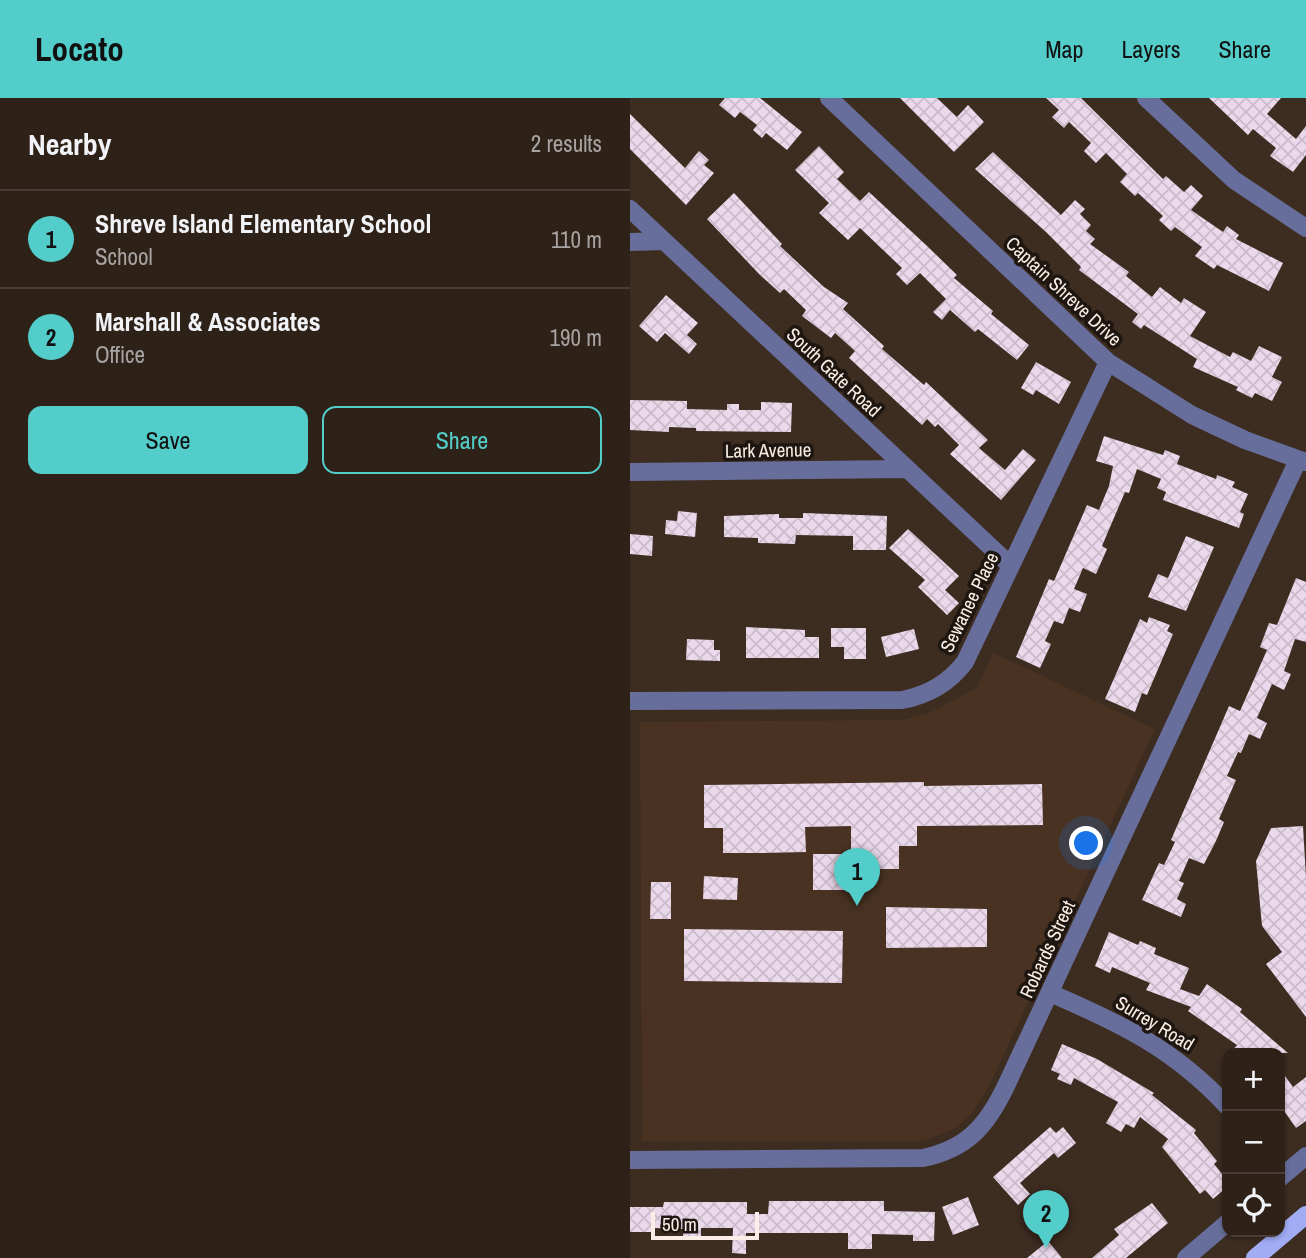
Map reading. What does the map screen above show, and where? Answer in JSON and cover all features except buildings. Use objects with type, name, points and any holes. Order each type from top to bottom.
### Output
[{"type":"main road","points":[[1255,1258],[1306,1215]]},
{"type":"street","name":"Captain Shreve Drive","points":[[829,98],[1108,362],[1192,415],[1245,440],[1302,461]]},
{"type":"street","points":[[1146,98],[1234,180],[1273,209],[1306,228]]},
{"type":"street","name":"South Gate Road","points":[[630,209],[1010,566]]},
{"type":"street","points":[[630,242],[664,241]]},
{"type":"street","name":"Sewanee Place","points":[[630,701],[913,698],[953,678],[965,662],[1108,362]]},
{"type":"street","name":"Robards Street","points":[[630,1160],[923,1158],[944,1153],[963,1144],[987,1122],[1302,461]]},
{"type":"street","name":"Lark Avenue","points":[[630,472],[906,469]]},
{"type":"street","name":"Surrey Road","points":[[1050,993],[1104,1016],[1160,1046],[1189,1068],[1222,1102]]},
{"type":"street","points":[[1285,1174],[1306,1156]]},
{"type":"street","points":[[1186,1258],[1222,1227]]},
{"type":"shaded area","points":[[993,653],[1155,729],[990,1084],[972,1113],[956,1128],[924,1141],[642,1141],[640,722],[903,720],[929,713],[977,688]]},
{"type":"place","name":"Shreve Island Elementary School","points":[[857,906]]},
{"type":"place","name":"Marshall & Associates","points":[[1046,1248]]}]
